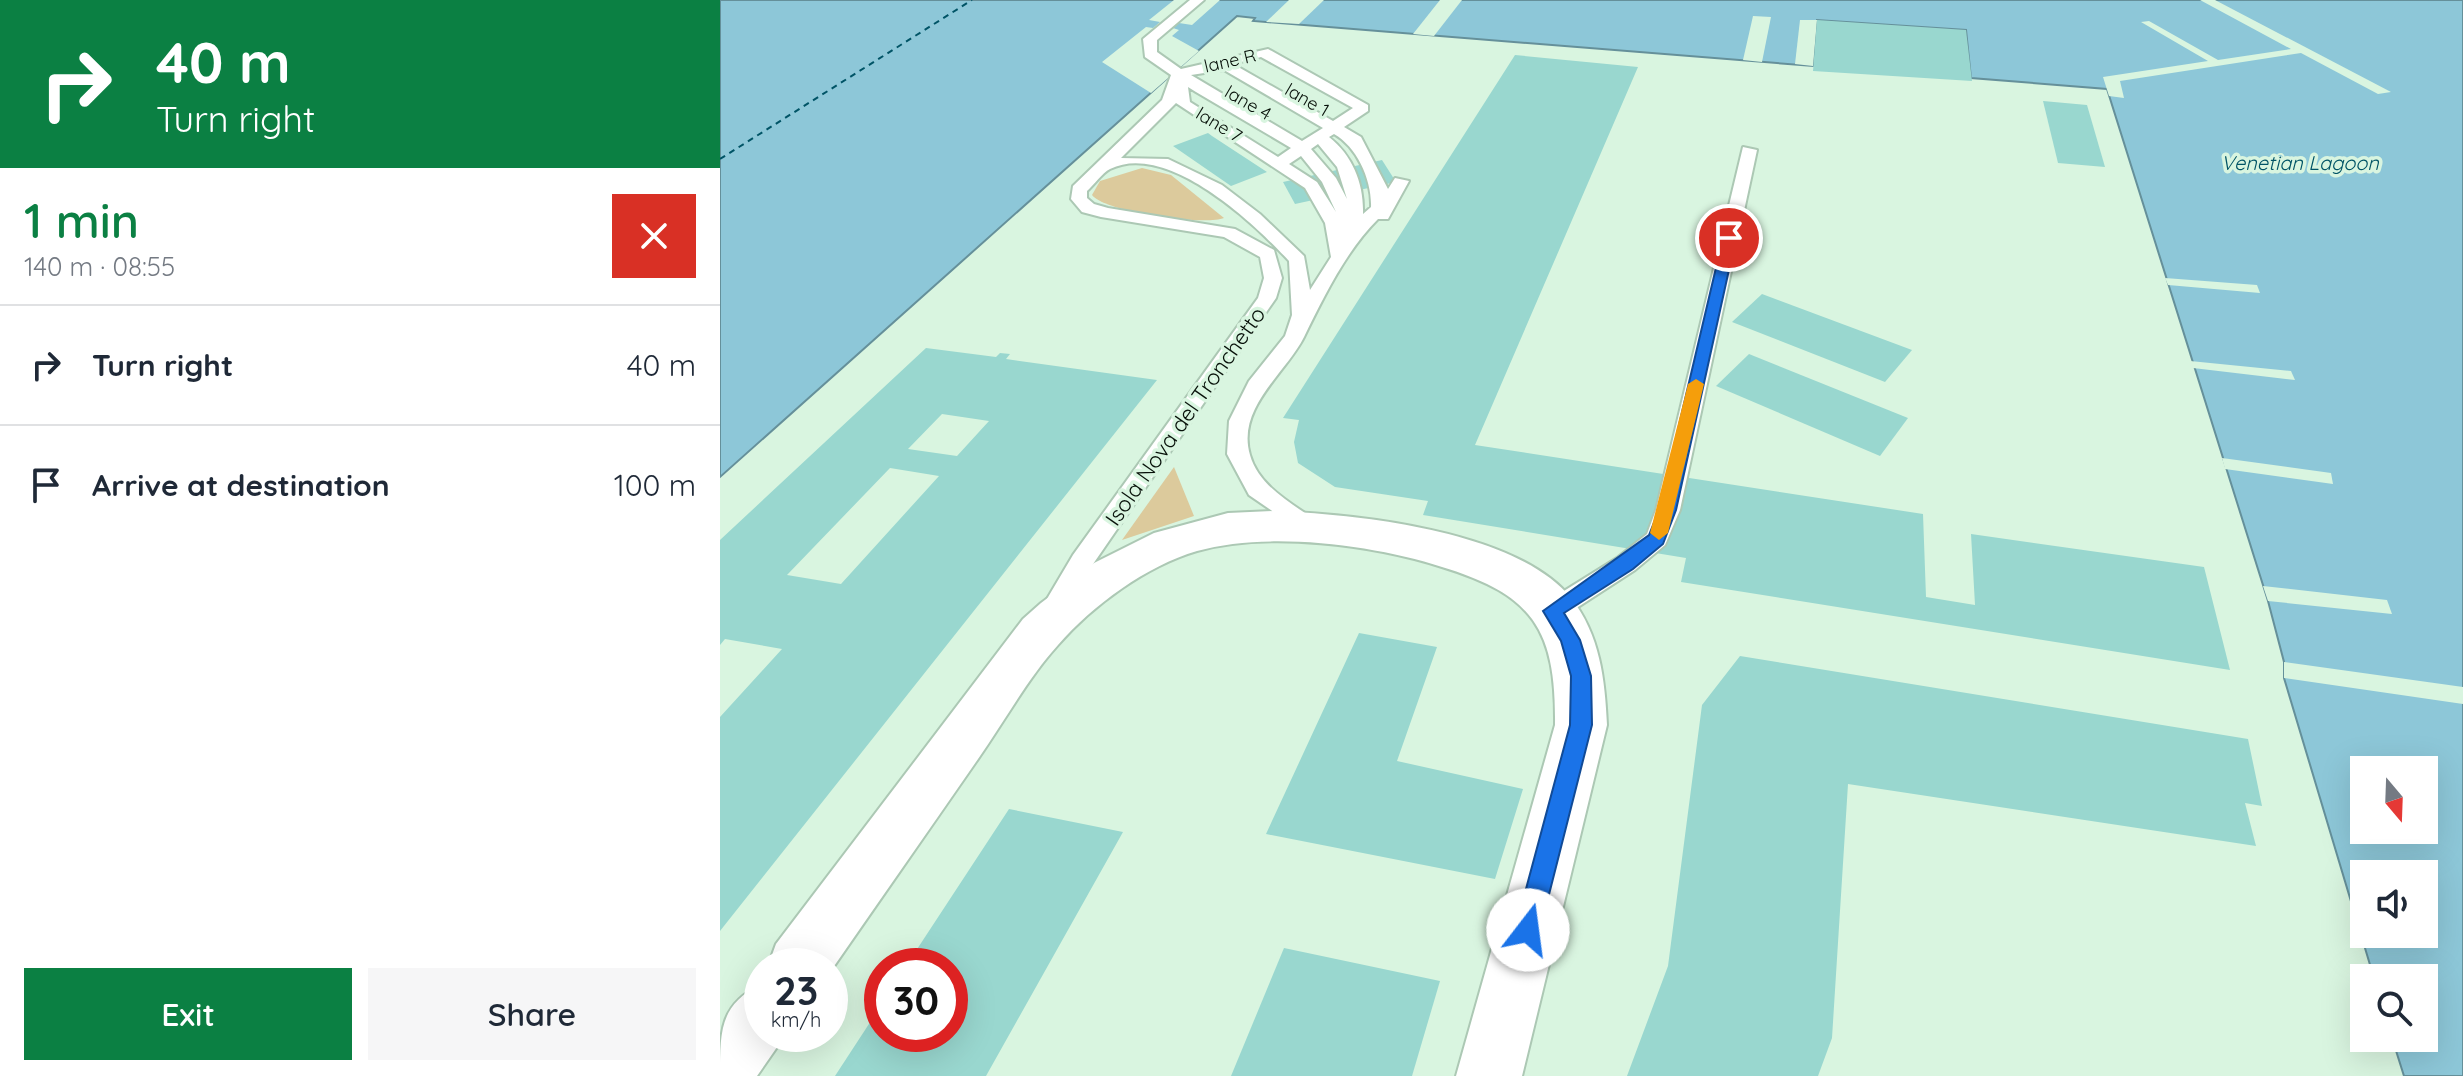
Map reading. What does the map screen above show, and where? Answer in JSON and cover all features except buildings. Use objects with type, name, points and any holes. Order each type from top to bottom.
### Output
[{"type":"street","name":"Isola Nova del Tronchetto","points":[[811,948],[1040,632],[1087,588],[1133,560],[1193,536],[1250,526],[1310,528],[1470,556],[1513,576],[1546,601],[1570,640],[1581,676],[1581,725],[1489,1076]]},
{"type":"street","points":[[720,1073],[744,1040]]},
{"type":"lane","points":[[1198,0],[1148,45],[1150,54],[1186,72],[1226,66],[1322,135],[1338,150],[1350,176],[1358,202],[1354,233]]},
{"type":"lane","name":"lane R","points":[[1186,72],[1249,56],[1322,135]]},
{"type":"lane","points":[[1186,72],[1192,96],[1322,135],[1356,140],[1380,190],[1379,208],[1354,233],[1302,315]]},
{"type":"lane","points":[[1106,165],[1169,102],[1186,72]]},
{"type":"lane","name":"lane 4","points":[[1186,72],[1322,135]]},
{"type":"lane","points":[[1322,135],[1330,181],[1354,233]]},
{"type":"lane","points":[[1322,135],[1311,185],[1334,223],[1340,257]]},
{"type":"lane","points":[[1552,611],[1626,564],[1657,539],[1668,510],[1749,150]]},
{"type":"lane","name":"Isola Nova del Tronchetto","points":[[1040,632],[1082,561],[1242,339],[1267,298],[1273,278],[1268,254],[1229,233],[1088,208],[1079,199],[1079,190],[1106,165],[1146,161],[1181,168],[1248,213],[1298,260],[1302,315],[1294,337],[1259,381],[1240,421],[1238,454],[1257,489],[1310,528]]},
{"type":"lane","points":[[1294,337],[1373,229],[1401,181]]},
{"type":"shaded area","points":[[1142,168],[1171,175],[1224,218],[1196,220],[1155,216],[1115,207],[1092,195],[1100,181]]},
{"type":"shaded area","points":[[1174,467],[1194,516],[1122,540]]},
{"type":"water","name":"Venetian Lagoon","points":[[720,0],[2463,0],[2463,1076],[2404,1076],[2396,1052],[2438,1052],[2438,964],[2370,964],[2365,948],[2438,948],[2438,860],[2350,860],[2350,898],[2284,678],[2284,662],[2268,601],[2107,89],[1971,78],[1966,30],[1817,20],[1813,66],[1253,21],[1255,18],[1237,16],[720,477]]},
{"type":"pier","points":[[1174,0],[1220,0],[1192,25],[1179,23],[1173,28],[1179,30],[1172,36],[1199,51],[1151,93],[1102,62],[1146,27],[1153,28],[1160,22],[1149,20]]},
{"type":"pier","points":[[1289,0],[1324,0],[1299,24],[1266,22]]},
{"type":"pier","points":[[1440,0],[1462,0],[1434,36],[1413,34]]},
{"type":"pier","points":[[2200,0],[2215,0],[2391,92],[2378,94],[2301,53],[2120,81],[2124,98],[2109,96],[2103,77],[2208,61],[2141,22],[2149,21],[2218,60],[2291,49]]},
{"type":"pier","points":[[1753,16],[1771,17],[1762,62],[1743,60]]},
{"type":"pier","points":[[1800,20],[1817,20],[1813,66],[1795,64]]},
{"type":"pier","points":[[2165,278],[2257,285],[2260,293],[2168,285]]},
{"type":"pier","points":[[2190,361],[2291,371],[2295,380],[2193,368]]},
{"type":"pier","points":[[2222,458],[2331,473],[2333,484],[2225,469]]},
{"type":"pier","points":[[2263,586],[2387,600],[2392,614],[2268,601]]},
{"type":"pier","points":[[2284,662],[2463,687],[2463,704],[2284,678]]},
{"type":"ferry route","points":[[720,159],[972,0]]},
{"type":"slow traffic","points":[[1659,533],[1668,510],[1696,384]]},
{"type":"route","points":[[1528,930],[1581,725],[1581,676],[1570,640],[1552,611],[1626,564],[1657,539],[1668,510],[1729,238]]}]
